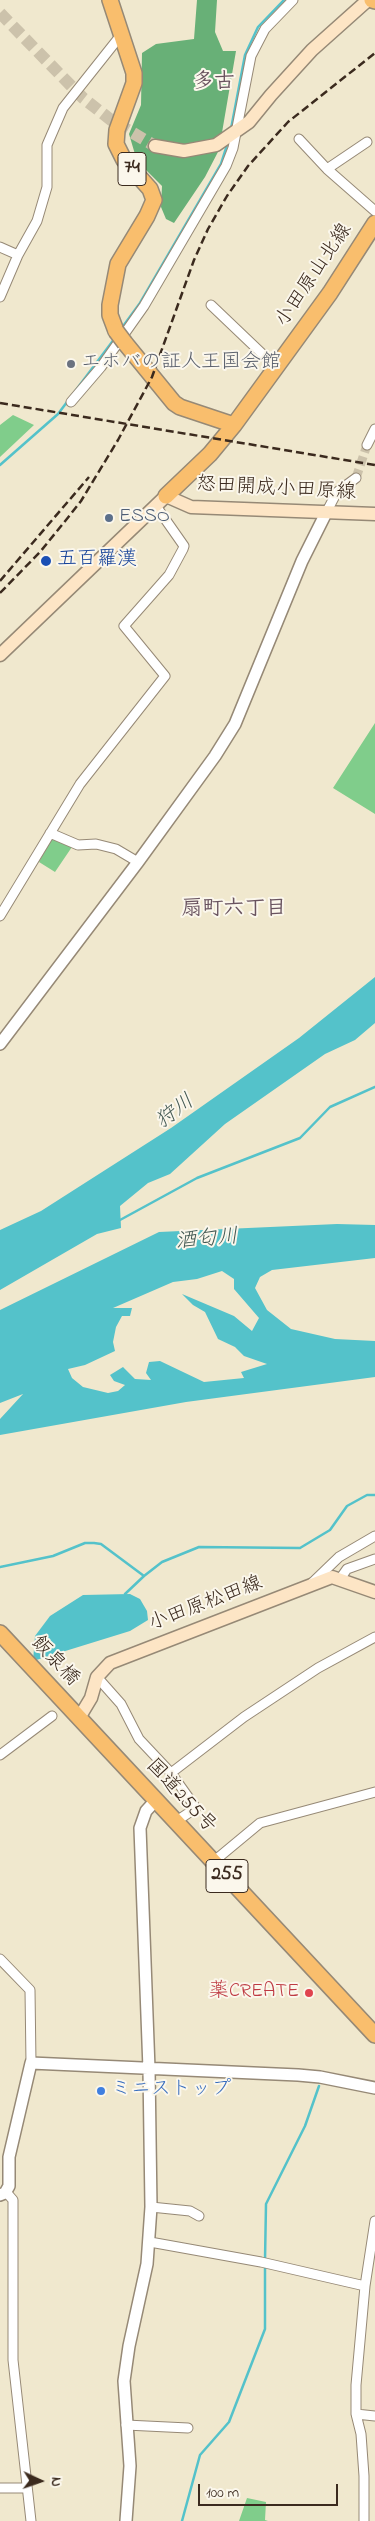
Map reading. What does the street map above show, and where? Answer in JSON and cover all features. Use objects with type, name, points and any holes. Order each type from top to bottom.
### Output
[{"type":"main road","name":"74","points":[[110,0],[134,73],[134,83],[117,130],[116,144],[124,160],[150,189],[154,200],[152,207],[122,255],[116,270],[110,315],[120,337],[174,403],[180,408],[234,425]]},
{"type":"main road","name":"74","points":[[155,146],[184,151],[216,144],[249,122],[312,50],[368,0]]},
{"type":"main road","name":"小田原山北線","points":[[161,501],[210,454],[234,425],[330,293],[375,224]]},
{"type":"main road","name":"怒田開成小田原線","points":[[161,501],[191,507],[375,514]]},
{"type":"main road","points":[[0,655],[161,501]]},
{"type":"main road","name":"小田原松田線","points":[[97,1677],[110,1663],[332,1577],[375,1592]]},
{"type":"main road","name":"飯泉橋","points":[[0,1633],[79,1718]]},
{"type":"main road","points":[[79,1718],[91,1698],[97,1677]]},
{"type":"main road","name":"国道255号","points":[[79,1718],[375,2035]]},
{"type":"street","points":[[71,402],[101,366],[144,306],[226,166],[233,148],[251,56],[265,29],[293,0]]},
{"type":"street","points":[[0,297],[18,255],[37,221],[47,187],[47,145],[63,108],[121,36]]},
{"type":"street","points":[[299,139],[327,169],[375,211]]},
{"type":"street","points":[[327,169],[367,142]]},
{"type":"street","points":[[0,247],[18,255]]},
{"type":"street","points":[[211,305],[276,367]]},
{"type":"street","points":[[368,445],[375,429]]},
{"type":"street","points":[[0,1044],[138,862],[215,756],[234,724],[302,562],[327,511],[337,492],[356,478]]},
{"type":"street","points":[[0,916],[80,784],[165,676],[124,626],[169,575],[184,549],[161,501]]},
{"type":"street","points":[[50,833],[78,845],[96,844],[116,850],[138,862]]},
{"type":"street","points":[[310,1585],[339,1557],[375,1536]]},
{"type":"street","points":[[340,1579],[347,1569],[375,1559]]},
{"type":"street","points":[[171,1773],[244,1717],[301,1678],[342,1653],[375,1637]]},
{"type":"street","points":[[97,1677],[121,1704],[139,1739],[171,1773],[196,1808],[176,1822]]},
{"type":"street","points":[[0,1755],[52,1716]]},
{"type":"street","points":[[213,1862],[260,1823],[375,1792]]},
{"type":"street","points":[[126,2521],[130,2466],[124,2381],[129,2346],[142,2294],[150,2242],[151,2207],[149,2069],[140,1828],[146,1811],[156,1800]]},
{"type":"street","points":[[0,1960],[30,1990],[31,2063],[9,2157],[9,2186],[3,2193],[13,2200],[13,2360],[31,2521]]},
{"type":"street","points":[[31,2063],[313,2076],[375,2088]]},
{"type":"street","points":[[151,2207],[190,2211],[199,2216]]},
{"type":"street","points":[[364,2521],[365,2484],[361,2434],[356,2414],[358,2362],[365,2286],[373,2251],[375,2221]]},
{"type":"street","points":[[150,2242],[261,2262],[365,2286]]},
{"type":"street","points":[[356,2414],[375,2416]]},
{"type":"street","points":[[126,2425],[188,2428]]},
{"type":"street","points":[[365,2484],[375,2485]]},
{"type":"street","points":[[0,2488],[27,2488]]},
{"type":"green space","points":[[197,0],[217,0],[215,32],[223,51],[236,51],[219,150],[205,177],[174,223],[166,219],[161,207],[162,186],[137,161],[129,134],[141,105],[142,53],[156,44],[194,39]]},
{"type":"green space","points":[[13,415],[34,425],[0,457],[0,425]]},
{"type":"green space","points":[[375,723],[375,814],[333,788]]},
{"type":"green space","points":[[53,834],[76,841],[55,872],[39,862]]},
{"type":"green space","points":[[247,2498],[266,2502],[265,2520],[268,2521],[239,2521]]},
{"type":"water","points":[[375,977],[375,1023],[355,1040],[325,1054],[225,1124],[170,1174],[148,1183],[120,1206],[121,1228],[97,1234],[0,1290],[0,1230],[41,1211],[171,1128],[299,1038]]},
{"type":"water","name":"酒匂川","points":[[337,1224],[375,1225],[375,1258],[272,1270],[260,1277],[255,1288],[267,1310],[291,1329],[335,1339],[375,1341],[375,1377],[186,1402],[0,1435],[0,1419],[23,1394],[0,1403],[0,1310],[159,1232]],"holes":[[[222,1271],[234,1279],[234,1289],[259,1318],[252,1331],[234,1316],[182,1294],[193,1305],[205,1312],[218,1339],[235,1347],[244,1356],[267,1364],[241,1372],[244,1378],[204,1382],[160,1361],[149,1362],[146,1373],[151,1380],[135,1379],[123,1367],[110,1375],[114,1381],[125,1385],[118,1391],[108,1393],[83,1387],[72,1378],[68,1369],[85,1365],[115,1351],[113,1342],[116,1327],[122,1316],[130,1316],[132,1308],[113,1308],[173,1282],[197,1279]]]},
{"type":"water","points":[[130,1594],[140,1599],[147,1611],[148,1620],[130,1631],[33,1661],[35,1636],[50,1616],[83,1595]]},
{"type":"waterway","points":[[231,129],[245,55],[258,27],[284,0]]},
{"type":"waterway","points":[[121,329],[140,303],[221,164],[228,142]]},
{"type":"waterway","points":[[0,465],[58,414],[115,338]]},
{"type":"waterway","points":[[120,1220],[197,1178],[300,1138],[330,1107],[375,1087]]},
{"type":"waterway","points":[[0,1567],[53,1556],[85,1543],[101,1544],[144,1576],[162,1562],[199,1547],[300,1548],[330,1530],[347,1506],[367,1495],[375,1495]]},
{"type":"waterway","points":[[125,1594],[144,1576]]},
{"type":"waterway","points":[[265,2260],[266,2204],[305,2126],[319,2086]]},
{"type":"waterway","points":[[182,2521],[200,2455],[229,2422],[265,2329],[265,2266]]},
{"type":"tunnel","points":[[0,13],[83,98],[111,120],[155,146]]},
{"type":"tunnel","points":[[356,478],[367,445]]},
{"type":"railway","points":[[0,593],[40,552],[81,501],[118,440],[152,377],[194,260],[208,229],[227,196],[248,166],[288,122],[375,53]]},
{"type":"railway","points":[[0,403],[375,465]]},
{"type":"railway","points":[[0,581],[89,477]]},
{"type":"place","name":"エホバの証人王国会館","points":[[71,364]]},
{"type":"place","name":"ESSO","points":[[109,518]]},
{"type":"place","name":"五百羅漢","points":[[46,561]]},
{"type":"place","name":"薬CREATE","points":[[309,1993]]},
{"type":"place","name":"ミニストップ","points":[[101,2091]]},
{"type":"district","name":"多古","points":[[214,84]]},
{"type":"district","name":"扇町六丁目","points":[[234,911]]},
{"type":"water label","name":"狩川","points":[[176,1113]]}]
